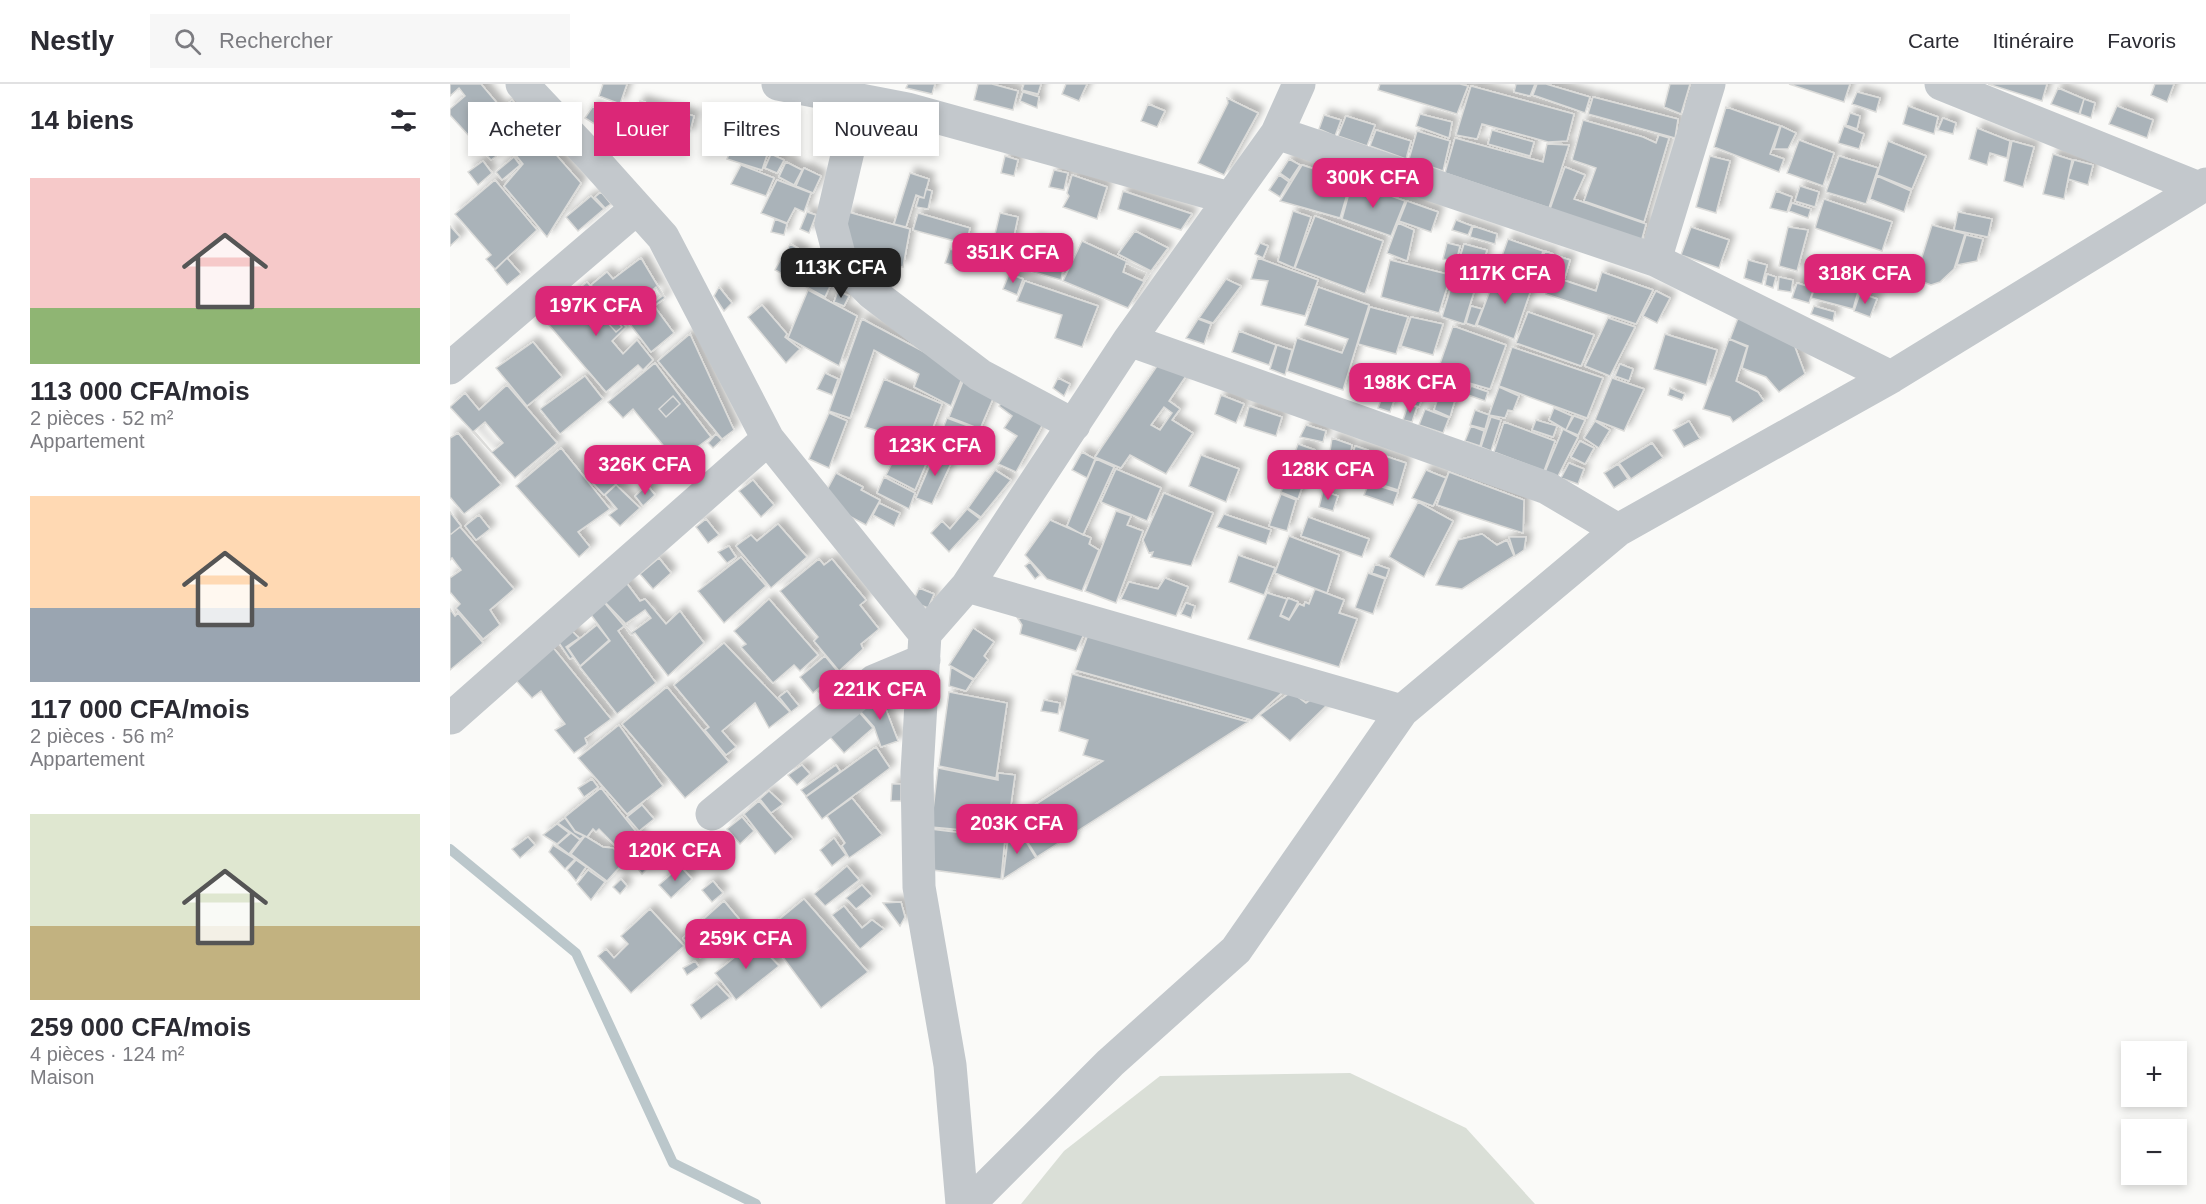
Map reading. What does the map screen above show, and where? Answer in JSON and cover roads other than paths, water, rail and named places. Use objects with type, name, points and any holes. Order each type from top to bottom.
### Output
[{"type":"street","points":[[522,84],[663,237],[768,439],[925,647],[917,772],[919,887],[950,1065],[962,1204]]},
{"type":"street","points":[[778,84],[908,109],[1228,198]]},
{"type":"street","points":[[712,814],[874,681],[925,647],[1129,340],[1228,198],[1277,133],[1299,84]]},
{"type":"street","points":[[1655,260],[1708,84]]},
{"type":"street","points":[[1941,84],[2203,186]]},
{"type":"street","points":[[860,100],[831,224],[841,262],[872,293],[980,375],[1074,425]]},
{"type":"street","points":[[1277,133],[1655,260],[1891,377]]},
{"type":"street","points":[[969,1204],[1110,1063],[1236,950],[1402,711],[1618,530],[1891,377],[2203,186]]},
{"type":"street","points":[[450,368],[637,208]]},
{"type":"street","points":[[1129,340],[1547,488],[1618,530]]},
{"type":"street","points":[[451,718],[768,439]]},
{"type":"street","points":[[967,586],[1402,711]]},
{"type":"waterway","points":[[450,849],[576,953],[673,1163],[756,1204]]}]
